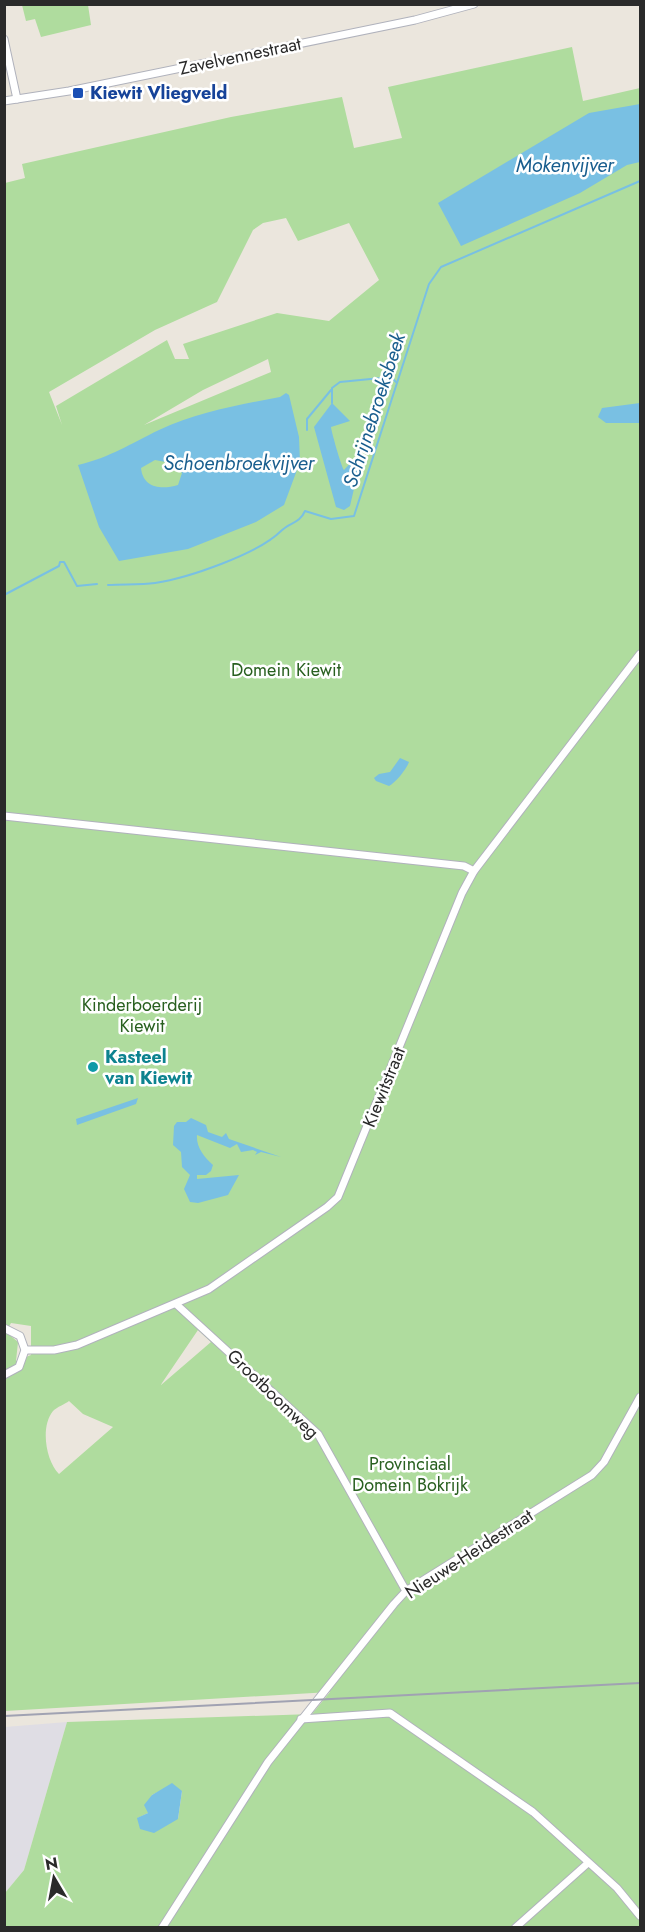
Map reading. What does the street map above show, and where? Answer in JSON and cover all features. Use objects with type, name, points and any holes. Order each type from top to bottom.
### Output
[{"type":"street","name":"Zavelvennestraat","points":[[4,101],[69,91],[415,20],[474,4]]},
{"type":"street","points":[[4,39],[17,99]]},
{"type":"street","name":"Kiewitstraat","points":[[25,1350],[54,1350],[77,1345],[176,1304],[229,1277],[338,1197],[462,893],[474,871],[640,654]]},
{"type":"street","points":[[4,816],[464,866],[474,871]]},
{"type":"street","name":"Grootboomweg","points":[[176,1304],[318,1434],[406,1592]]},
{"type":"street","points":[[4,1328],[20,1336],[25,1350],[19,1366],[4,1375]]},
{"type":"street","name":"Nieuwe-Heidestraat","points":[[162,1928],[268,1762],[406,1592],[592,1476],[604,1462],[640,1397]]},
{"type":"street","points":[[301,1719],[390,1713],[533,1812],[617,1888],[640,1916]]},
{"type":"street","points":[[515,1928],[588,1863]]},
{"type":"shaded area","points":[[67,1722],[24,1870],[5,1893],[5,1727]]},
{"type":"green space","points":[[22,5],[88,5],[91,25],[41,37],[35,19],[26,21]]},
{"type":"green space","points":[[572,47],[583,101],[640,88],[640,1927],[5,1927],[5,1893],[24,1870],[67,1722],[312,1714],[330,1692],[5,1711],[5,183],[25,178],[22,164],[231,117],[342,97],[354,148],[402,138],[388,87]],"holes":[[[286,218],[298,241],[349,223],[379,280],[329,321],[277,313],[183,344],[189,359],[175,359],[167,340],[56,406],[62,425],[49,392],[155,330],[217,302],[253,230],[263,223]],[[268,359],[271,372],[144,425],[203,390]],[[11,1323],[31,1326],[31,1355],[16,1361],[18,1342],[6,1332]],[[198,1330],[211,1342],[161,1385]],[[69,1401],[83,1414],[113,1427],[59,1474],[54,1468],[46,1444],[49,1418],[57,1408]],[[162,1790],[182,1791],[178,1819],[138,1818],[148,1813],[152,1795]]]},
{"type":"water","name":"Mokenvijver","points":[[640,104],[640,162],[627,165],[580,193],[461,246],[438,203],[589,113]]},
{"type":"water","name":"Schoenbroekvijver","points":[[286,393],[289,395],[299,437],[300,462],[284,505],[256,522],[188,549],[119,561],[99,527],[78,465],[110,454],[188,418],[280,397]],"holes":[[[155,460],[176,464],[182,473],[178,485],[154,486],[142,475],[141,468]]]},
{"type":"water","points":[[332,403],[350,421],[331,427],[344,470],[355,458],[360,463],[350,506],[344,510],[336,507],[314,427]]},
{"type":"water","points":[[640,403],[640,423],[606,423],[598,417],[602,408]]},
{"type":"water","points":[[400,758],[409,762],[394,782],[389,786],[376,781],[374,778],[379,774],[390,772]]},
{"type":"water","points":[[138,1098],[136,1104],[77,1125],[76,1119]]},
{"type":"water","points":[[191,1118],[206,1125],[208,1132],[222,1137],[226,1133],[229,1139],[281,1157],[261,1152],[255,1155],[257,1152],[253,1150],[241,1152],[237,1144],[230,1148],[197,1135],[201,1152],[213,1165],[211,1171],[206,1175],[197,1175],[197,1179],[239,1175],[228,1195],[198,1203],[190,1202],[184,1189],[190,1175],[182,1167],[181,1152],[173,1145],[174,1126],[177,1122],[186,1122]]},
{"type":"water","points":[[172,1783],[182,1791],[178,1819],[154,1833],[140,1829],[137,1818],[148,1813],[144,1805],[152,1795]]},
{"type":"waterway","name":"Schrijnebroeksbeek","points":[[108,585],[155,583],[222,564],[270,540],[300,518],[305,511],[331,519],[354,516],[429,284],[441,267],[640,181]]},
{"type":"waterway","points":[[332,403],[332,388],[340,382],[391,377],[396,382]]},
{"type":"waterway","points":[[307,430],[307,419],[331,390]]},
{"type":"waterway","name":"Schrijnebroeksbeek","points":[[4,595],[59,566],[60,562],[64,562],[77,586],[97,584]]},
{"type":"railway","points":[[4,1716],[640,1683]]},
{"type":"place","name":"Kiewit Vliegveld","points":[[78,93]]},
{"type":"place","name":"Kasteel van Kiewit","points":[[93,1067]]},
{"type":"park label","name":"Domein Kiewit","points":[[286,670]]},
{"type":"park label","name":"Kinderboerderij Kiewit","points":[[142,1015]]},
{"type":"park label","name":"Provinciaal Domein Bokrijk","points":[[410,1474]]}]
